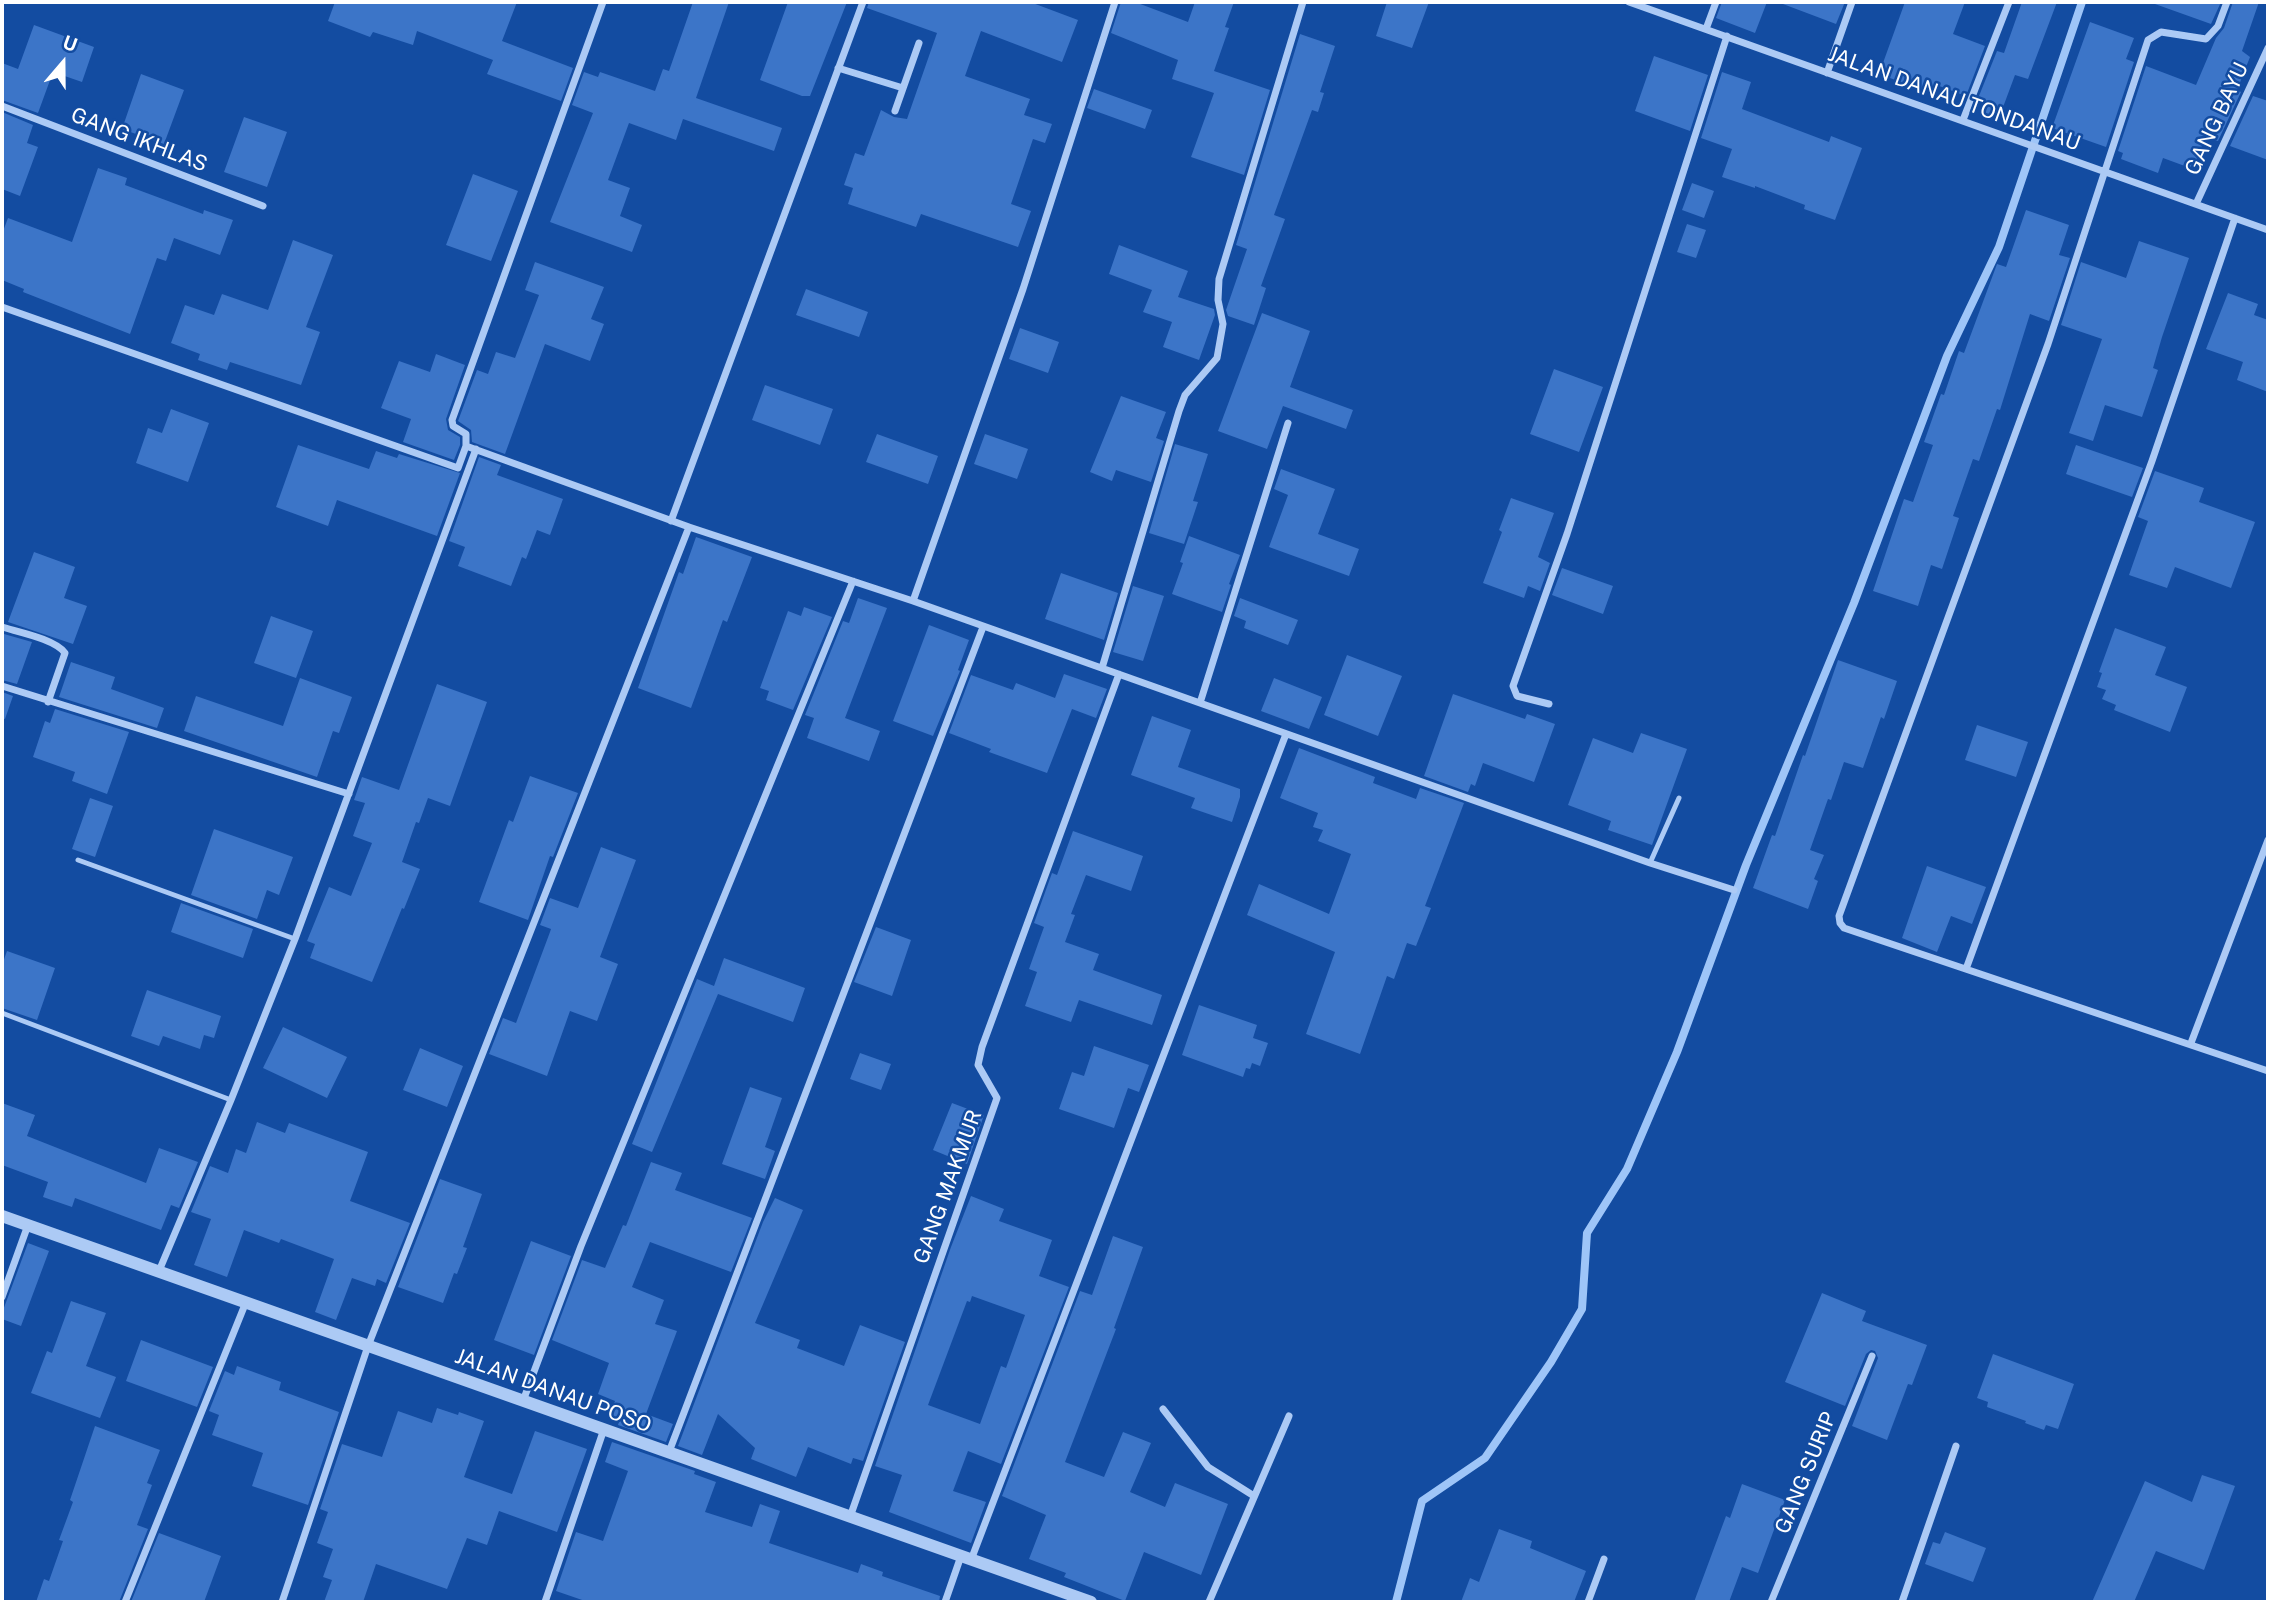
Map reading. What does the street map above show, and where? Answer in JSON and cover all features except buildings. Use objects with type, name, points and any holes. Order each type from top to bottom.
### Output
[{"type":"street","points":[[2,307],[458,468],[466,446],[466,434],[453,426],[452,419],[603,2]]},
{"type":"street","points":[[671,521],[863,2]]},
{"type":"street","points":[[912,601],[1023,289],[1115,2]]},
{"type":"street","points":[[1102,668],[1178,411],[1185,395],[1217,358],[1223,324],[1219,279],[1303,2]]},
{"type":"street","name":"JALAN DANAU TONDANAU","points":[[1629,2],[2268,230]]},
{"type":"street","points":[[1706,29],[1716,2]]},
{"type":"street","points":[[1827,73],[1852,2]]},
{"type":"street","points":[[1963,120],[2009,2]]},
{"type":"street","points":[[2227,2],[2218,26],[2206,39],[2161,32],[2148,40],[2048,344],[1839,916],[1844,928],[2268,1070]]},
{"type":"street","points":[[1549,704],[1517,696],[1513,686],[1567,534],[1727,36]]},
{"type":"street","points":[[895,111],[919,43]]},
{"type":"street","name":"GANG BAYU","points":[[2196,204],[2268,48]]},
{"type":"street","points":[[838,68],[903,88]]},
{"type":"street","name":"GANG IKHLAS","points":[[2,106],[263,206]]},
{"type":"street","points":[[1966,970],[2152,461],[2235,218]]},
{"type":"street","points":[[1200,703],[1288,423]]},
{"type":"street","points":[[466,446],[671,521],[912,601],[1650,863],[1734,890]]},
{"type":"street","points":[[159,1271],[295,939],[476,449]]},
{"type":"street","points":[[282,1602],[368,1346],[689,527]]},
{"type":"street","points":[[523,1401],[586,1233],[853,581]]},
{"type":"street","points":[[2,627],[62,648],[65,653],[48,702]]},
{"type":"street","points":[[669,1452],[982,627]]},
{"type":"street","name":"GANG MAKMUR","points":[[850,1517],[998,1098],[978,1065],[982,1046],[1119,674]]},
{"type":"street","points":[[2,686],[349,794]]},
{"type":"street","points":[[945,1602],[966,1558],[1286,734]]},
{"type":"street","points":[[2191,1043],[2268,840]]},
{"type":"street","name":"JALAN DANAU POSO","points":[[2,1216],[1091,1602]]},
{"type":"street","points":[[2,1297],[27,1225]]},
{"type":"street","points":[[125,1602],[246,1302]]},
{"type":"street","name":"GANG SURIP","points":[[1772,1602],[1872,1356]]},
{"type":"street","points":[[1163,1409],[1208,1467],[1254,1496]]},
{"type":"street","points":[[1209,1602],[1289,1416]]},
{"type":"street","points":[[545,1602],[604,1430]]},
{"type":"street","points":[[1902,1602],[1956,1446]]},
{"type":"street","points":[[1588,1602],[1604,1559]]},
{"type":"lane","points":[[1650,863],[1679,798]]},
{"type":"lane","points":[[78,860],[295,939]]},
{"type":"lane","points":[[2,1013],[231,1100]]},
{"type":"waterway","points":[[1396,1602],[1422,1501],[1485,1458],[1551,1362],[1582,1309],[1587,1233],[1627,1169],[1677,1052],[1746,865],[1854,603],[1947,356],[1999,247],[2082,2]]}]
